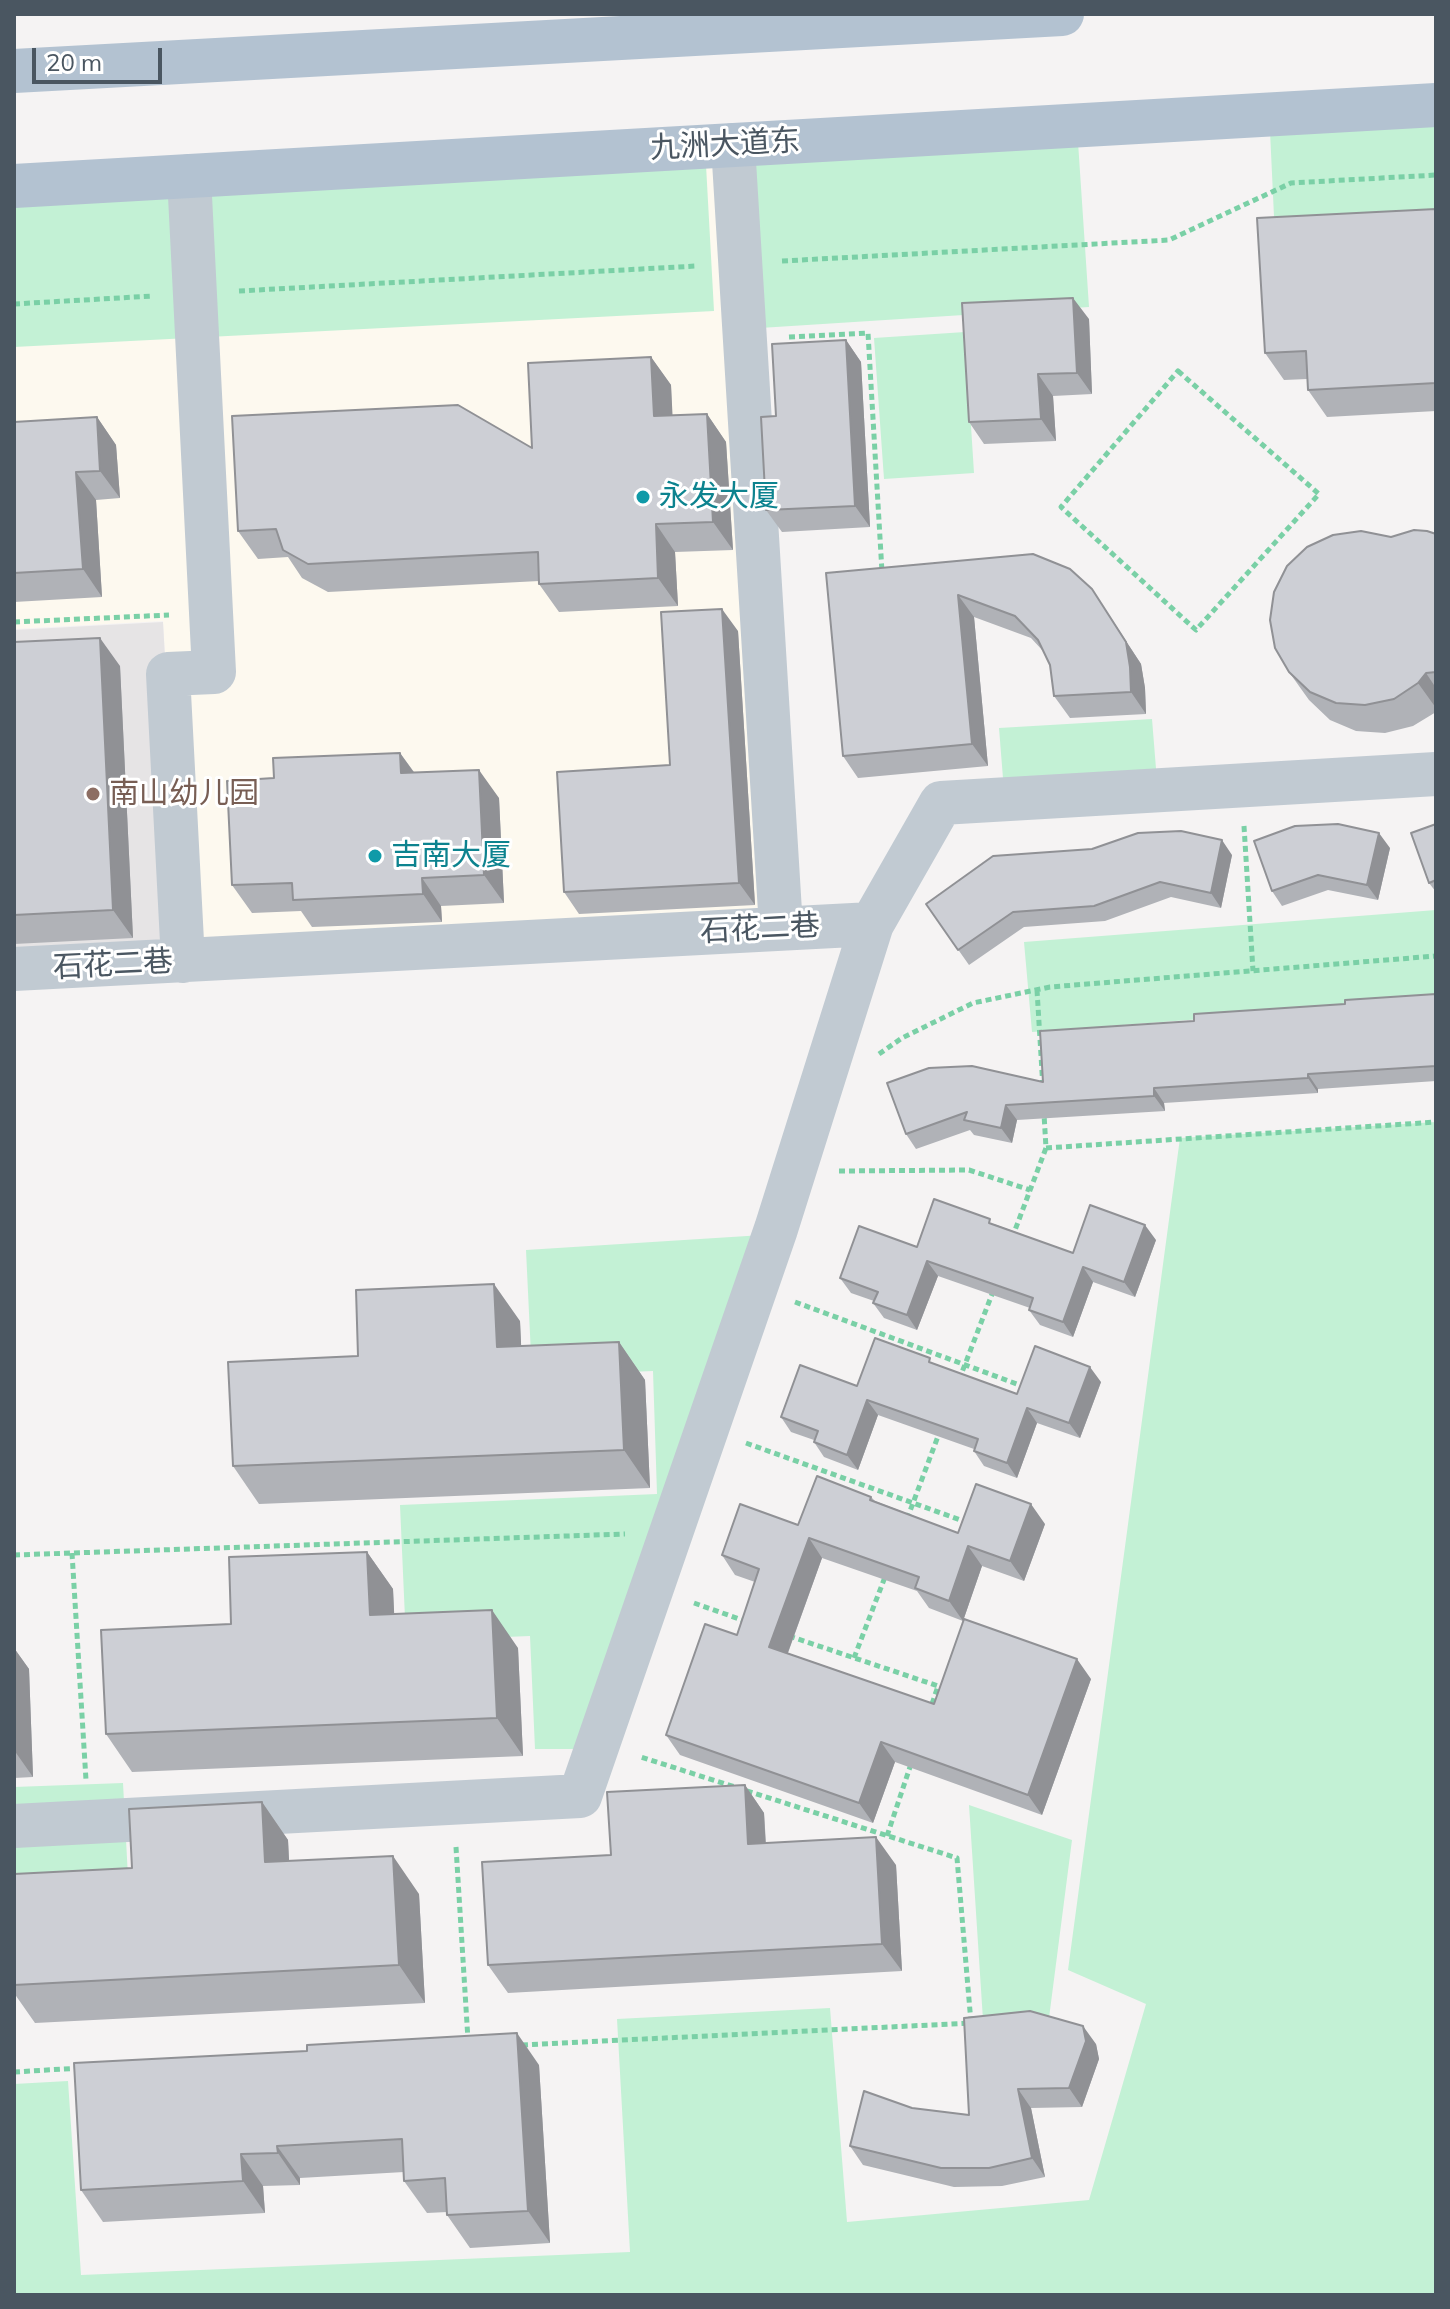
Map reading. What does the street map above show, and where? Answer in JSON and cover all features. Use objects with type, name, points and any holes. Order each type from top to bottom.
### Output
[{"type":"main road","points":[[14,71],[1062,14]]},
{"type":"main road","name":"九洲大道东","points":[[14,186],[1436,105]]},
{"type":"street","points":[[733,145],[781,928]]},
{"type":"street","points":[[183,961],[168,674],[214,672],[189,176]]},
{"type":"street","points":[[14,1826],[580,1796],[756,1287],[872,924],[941,803],[1436,774]]},
{"type":"street","name":"石花二巷","points":[[14,969],[872,924]]},
{"type":"path","points":[[744,339],[868,333],[882,579]]},
{"type":"path","points":[[1178,371],[1319,494],[1196,630],[1061,507],[1178,371]]},
{"type":"path","points":[[14,622],[211,613]]},
{"type":"path","points":[[1241,786],[1253,971]]},
{"type":"path","points":[[877,1055],[902,1038],[973,1003],[1050,987],[1436,956]]},
{"type":"path","points":[[1009,1248],[1046,1148],[1037,990]]},
{"type":"path","points":[[1046,1148],[1436,1122]]},
{"type":"path","points":[[794,1172],[969,1170],[1030,1190]]},
{"type":"path","points":[[955,1392],[998,1277]]},
{"type":"path","points":[[756,1287],[1027,1388]]},
{"type":"path","points":[[902,1532],[944,1420]]},
{"type":"path","points":[[707,1430],[974,1525]]},
{"type":"path","points":[[14,1555],[671,1532]]},
{"type":"path","points":[[72,1553],[88,1822]]},
{"type":"path","points":[[854,1658],[886,1574]]},
{"type":"path","points":[[652,1589],[753,1623]]},
{"type":"path","points":[[782,1633],[938,1686],[927,1716]]},
{"type":"path","points":[[515,2046],[971,2023],[957,1858],[598,1743]]},
{"type":"path","points":[[887,1836],[912,1761]]},
{"type":"path","points":[[453,1802],[468,2048]]},
{"type":"path","points":[[14,2072],[92,2068]]},
{"type":"shaded area","points":[[733,146],[780,928],[184,957],[163,621],[14,629],[14,186]]},
{"type":"shaded area","name":"南山幼儿园","points":[[163,622],[182,958],[14,966],[14,630]]},
{"type":"green space","points":[[1436,123],[1436,230],[1275,238],[1270,131]]},
{"type":"green space","points":[[1078,142],[1089,307],[760,328],[748,163]]},
{"type":"green space","points":[[706,165],[714,311],[14,347],[14,201]]},
{"type":"green space","points":[[965,332],[974,473],[884,479],[874,338]]},
{"type":"green space","points":[[1152,719],[1157,781],[1004,791],[999,728]]},
{"type":"green space","points":[[1436,910],[1436,1001],[1032,1032],[1024,942]]},
{"type":"green space","points":[[1436,1122],[1436,2295],[14,2295],[14,2084],[68,2081],[81,2275],[630,2252],[617,2019],[830,2008],[847,2222],[1089,2200],[1146,2004],[1068,1970],[1180,1138]]},
{"type":"green space","points":[[763,1235],[585,1749],[535,1749],[530,1636],[406,1641],[400,1505],[657,1494],[653,1371],[532,1376],[526,1250]]},
{"type":"green space","points":[[123,1783],[129,1896],[14,1901],[14,1787]]},
{"type":"green space","points":[[969,1805],[1072,1840],[1049,2018],[983,2020]]},
{"type":"building","points":[[1436,209],[1436,383],[1308,390],[1306,351],[1265,353],[1257,218]]},
{"type":"building","points":[[1073,298],[1077,373],[1038,374],[1041,419],[969,422],[962,303]]},
{"type":"building","points":[[846,340],[855,506],[766,510],[761,417],[776,416],[772,344]]},
{"type":"building","points":[[651,357],[654,416],[707,414],[713,522],[656,524],[658,578],[539,584],[538,552],[308,564],[283,550],[276,529],[238,531],[232,416],[458,405],[532,448],[528,363]]},
{"type":"building","points":[[97,417],[100,471],[76,472],[83,569],[14,573],[14,422]]},
{"type":"building","points":[[1414,530],[1436,534],[1436,672],[1426,673],[1418,683],[1394,699],[1365,705],[1336,703],[1310,692],[1289,672],[1275,648],[1270,620],[1274,592],[1287,566],[1307,547],[1333,535],[1361,531],[1391,537]]},
{"type":"building","points":[[1033,554],[1070,569],[1092,589],[1126,642],[1131,692],[1054,696],[1050,665],[1038,640],[1015,616],[958,595],[972,744],[843,756],[826,573]]},
{"type":"building","points":[[722,609],[739,883],[564,892],[557,772],[670,765],[661,612]]},
{"type":"building","points":[[100,638],[113,910],[14,915],[14,642]]},
{"type":"building","name":"吉南大厦","points":[[400,753],[401,773],[479,770],[484,875],[422,878],[423,894],[293,900],[292,883],[232,885],[227,781],[274,778],[273,758]]},
{"type":"building","points":[[1338,824],[1379,833],[1367,885],[1318,875],[1272,891],[1254,841],[1295,826]]},
{"type":"building","points":[[1436,824],[1436,880],[1429,883],[1411,833]]},
{"type":"building","points":[[1181,831],[1222,840],[1211,893],[1160,882],[1094,906],[1013,912],[958,950],[926,904],[993,856],[1092,849],[1138,833]]},
{"type":"building","points":[[1436,994],[1436,1066],[1154,1088],[1154,1096],[1006,1105],[1001,1128],[964,1120],[967,1112],[906,1134],[887,1083],[929,1068],[972,1066],[1043,1082],[1040,1031],[1194,1021],[1194,1014],[1345,1004],[1345,1000]]},
{"type":"building","points":[[934,1199],[990,1219],[989,1223],[1073,1253],[1090,1205],[1145,1225],[1124,1282],[1083,1267],[1063,1322],[1029,1310],[1033,1298],[927,1261],[907,1315],[873,1303],[878,1292],[840,1278],[859,1226],[917,1247]]},
{"type":"building","points":[[494,1284],[497,1347],[619,1342],[624,1450],[233,1466],[228,1362],[358,1356],[356,1290]]},
{"type":"building","points":[[875,1338],[930,1358],[929,1362],[1017,1394],[1035,1346],[1090,1367],[1069,1423],[1027,1408],[1007,1463],[974,1451],[978,1439],[867,1400],[847,1455],[814,1442],[818,1431],[781,1417],[800,1365],[857,1386]]},
{"type":"building","points":[[817,1476],[958,1533],[976,1484],[1031,1504],[1010,1561],[968,1546],[949,1601],[915,1588],[919,1577],[809,1538],[769,1647],[934,1704],[964,1619],[1077,1659],[1028,1795],[881,1742],[859,1803],[666,1735],[705,1624],[737,1635],[759,1569],[722,1555],[740,1504],[798,1525]]},
{"type":"building","points":[[367,1552],[370,1615],[492,1610],[497,1718],[106,1734],[101,1630],[231,1624],[229,1557]]},
{"type":"building","points":[[745,1785],[748,1844],[876,1837],[882,1944],[488,1965],[482,1862],[611,1855],[607,1792]]},
{"type":"building","points":[[262,1802],[265,1862],[393,1856],[399,1965],[14,1985],[14,1874],[132,1868],[129,1809]]},
{"type":"building","points":[[1030,2011],[1083,2026],[1086,2041],[1069,2088],[1018,2089],[1032,2158],[989,2168],[941,2168],[850,2146],[864,2091],[912,2108],[969,2115],[964,2018]]},
{"type":"building","points":[[517,2033],[528,2211],[447,2215],[445,2178],[404,2181],[402,2139],[277,2146],[278,2153],[241,2154],[243,2181],[81,2190],[74,2063],[307,2051],[307,2045]]},
{"type":"place","name":"永发大厦","points":[[643,497]]},
{"type":"place","name":"南山幼儿园","points":[[93,794]]},
{"type":"place","name":"吉南大厦","points":[[375,856]]}]
